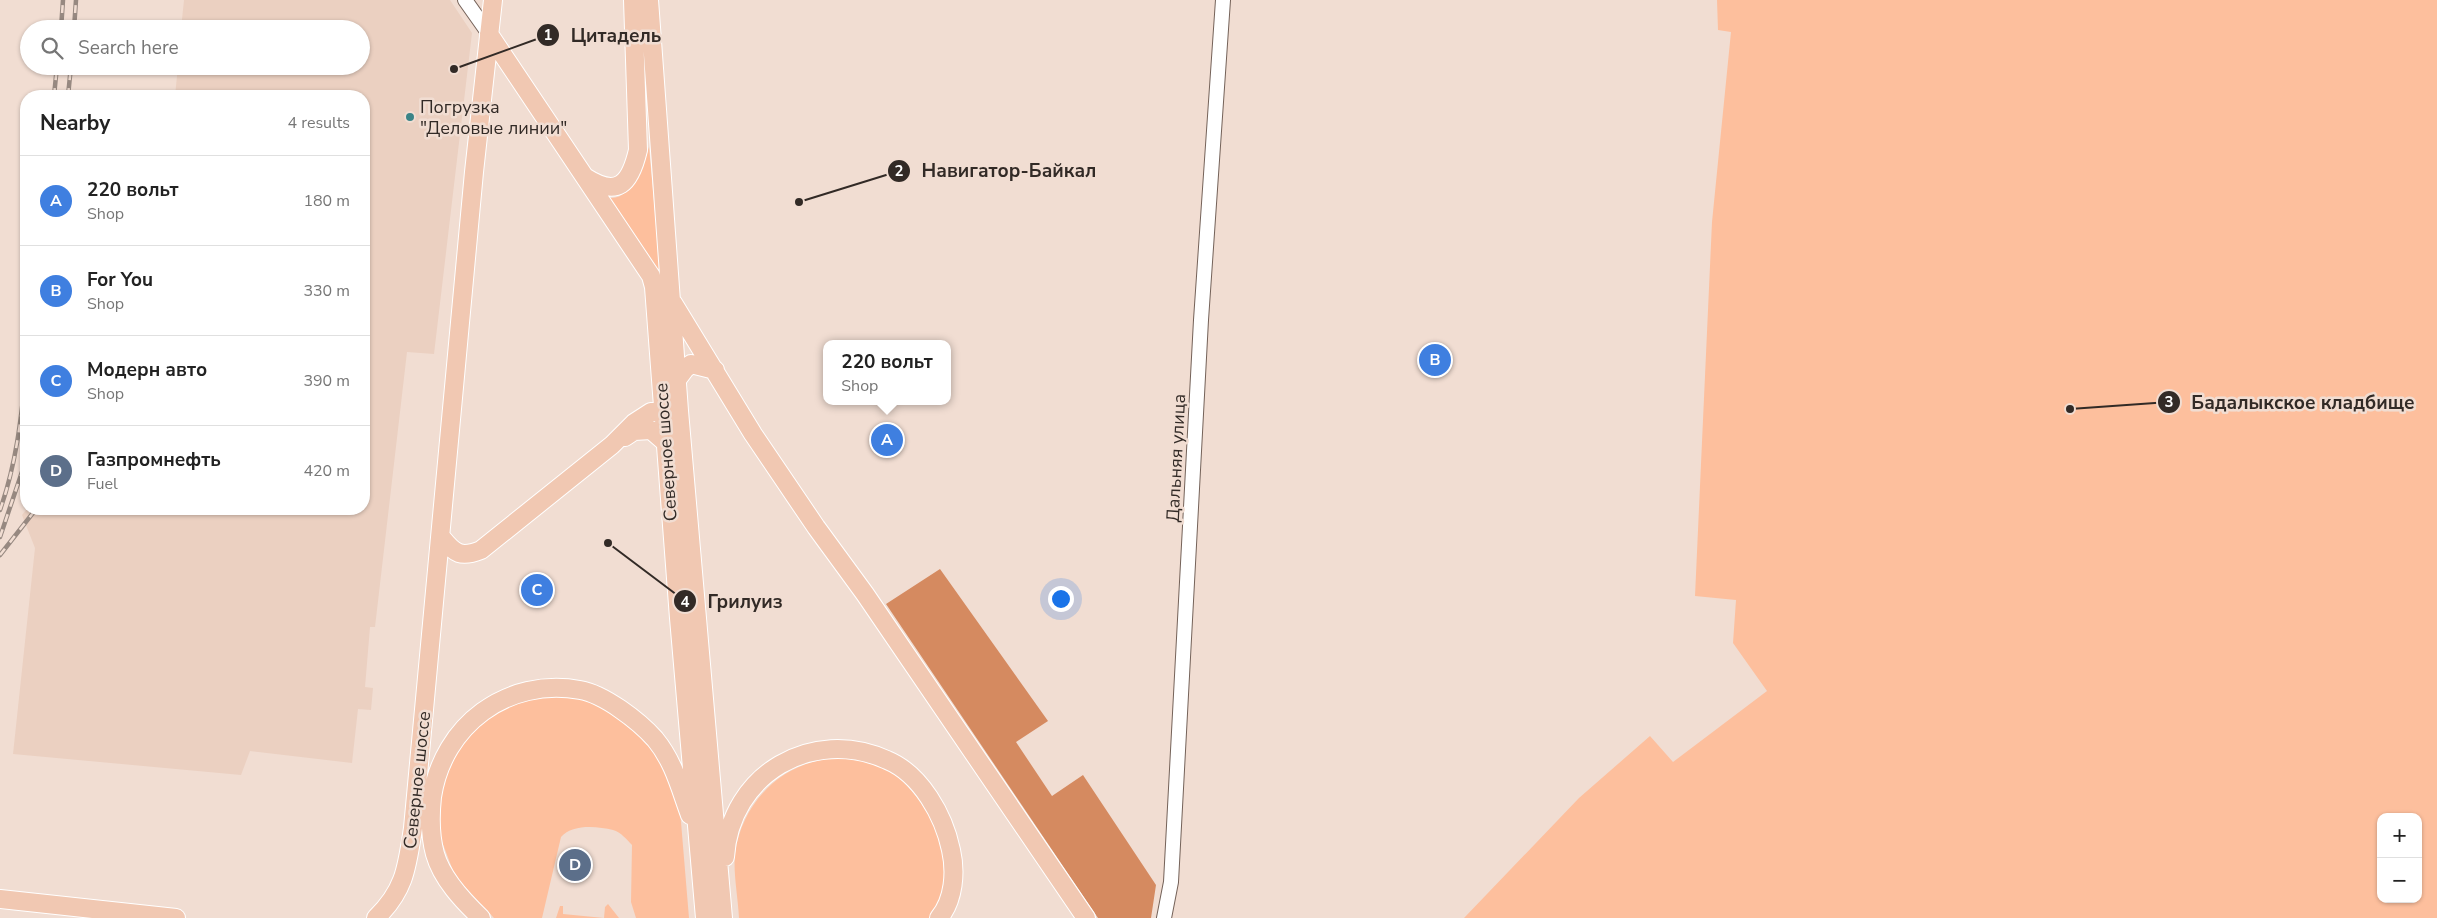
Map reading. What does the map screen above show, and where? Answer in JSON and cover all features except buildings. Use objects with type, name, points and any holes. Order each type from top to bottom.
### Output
[{"type":"main road","name":"Северное шоссе","points":[[376,918],[394,898],[406,871],[413,828],[442,538],[474,172],[493,0]]},
{"type":"main road","points":[[585,177],[597,185],[609,188],[618,186],[628,179],[634,165],[638,150],[633,0]]},
{"type":"main road","name":"Северное шоссе","points":[[648,0],[676,382],[666,443],[705,918]]},
{"type":"main road","name":"Северное шоссе","points":[[489,34],[650,276],[654,286],[671,411],[722,915]]},
{"type":"main road","points":[[671,300],[753,434],[816,527],[865,594],[1086,918]]},
{"type":"main road","points":[[676,382],[691,364],[715,370]]},
{"type":"main road","points":[[442,538],[452,550],[461,554],[469,555],[482,550],[612,445],[634,423],[651,412],[671,411]]},
{"type":"main road","points":[[612,445],[634,431],[641,429],[651,430],[666,443]]},
{"type":"main road","points":[[481,918],[464,902],[445,876],[435,855],[430,811],[434,783],[442,762],[455,738],[471,720],[493,705],[522,691],[553,688],[582,690],[612,704],[636,721],[656,740],[672,764],[699,838]]},
{"type":"main road","points":[[722,915],[726,837],[732,817],[748,791],[777,766],[798,756],[843,750],[870,753],[889,760],[911,776],[928,797],[949,837],[955,865],[952,890],[939,918]]},
{"type":"main road","points":[[0,900],[176,918]]},
{"type":"street","points":[[465,0],[489,34]]},
{"type":"street","name":"Дальняя улица","points":[[1164,918],[1171,882],[1201,320],[1213,120],[1223,0]]},
{"type":"shaded area","points":[[184,0],[450,0],[472,33],[434,354],[407,352],[375,627],[370,627],[365,687],[373,688],[371,710],[358,709],[352,763],[250,751],[241,775],[13,754],[35,548],[22,515],[370,515],[370,90],[176,90],[177,75],[370,75],[370,20],[182,20]]},
{"type":"shaded area","points":[[1717,0],[2437,0],[2437,918],[1464,918],[1579,798],[1650,736],[1673,762],[1767,691],[1733,643],[1736,600],[1695,596],[1712,222],[1731,32],[1718,30]]},
{"type":"shaded area","points":[[649,147],[661,279],[606,197],[615,198],[629,189],[640,172]]},
{"type":"shaded area","points":[[940,569],[1048,721],[1016,742],[1052,796],[1083,775],[1156,885],[1151,918],[1098,918],[886,604]]},
{"type":"shaded area","points":[[555,696],[581,697],[624,718],[659,753],[680,810],[689,918],[636,918],[631,902],[632,845],[619,832],[613,830],[585,827],[572,830],[561,837],[542,918],[494,918],[455,876],[441,839],[438,821],[439,798],[444,776],[464,738],[495,712],[517,701]]},
{"type":"shaded area","points":[[828,759],[862,760],[881,765],[905,783],[926,810],[941,842],[947,871],[945,889],[932,918],[739,918],[735,853],[739,835],[746,818],[755,803],[779,778],[794,769]]},
{"type":"shaded area","points":[[608,904],[619,918],[604,918],[605,907]]},
{"type":"shaded area","points":[[560,906],[563,906],[563,914],[604,918],[556,918]]},
{"type":"railway","points":[[62,20],[63,0]]},
{"type":"railway","points":[[75,20],[76,0]]},
{"type":"railway","points":[[55,90],[56,75]]},
{"type":"railway","points":[[69,90],[70,75]]},
{"type":"railway","points":[[0,510],[6,493],[20,425]]},
{"type":"railway","points":[[0,537],[20,478]]},
{"type":"railway","points":[[0,555],[31,515]]},
{"type":"place","name":"Цитадель","points":[[454,69]]},
{"type":"place","name":"Погрузка \"Деловые линии\"","points":[[410,117]]},
{"type":"place","name":"Навигатор-Байкал","points":[[799,202]]},
{"type":"place","name":"For You","points":[[1435,360]]},
{"type":"place","name":"Бадалыкское кладбище","points":[[2070,409]]},
{"type":"place","name":"220 вольт","points":[[887,440]]},
{"type":"place","name":"Грилуиз","points":[[608,543]]},
{"type":"place","name":"Модерн авто","points":[[537,590]]},
{"type":"place","name":"Газпромнефть","points":[[575,865]]}]
